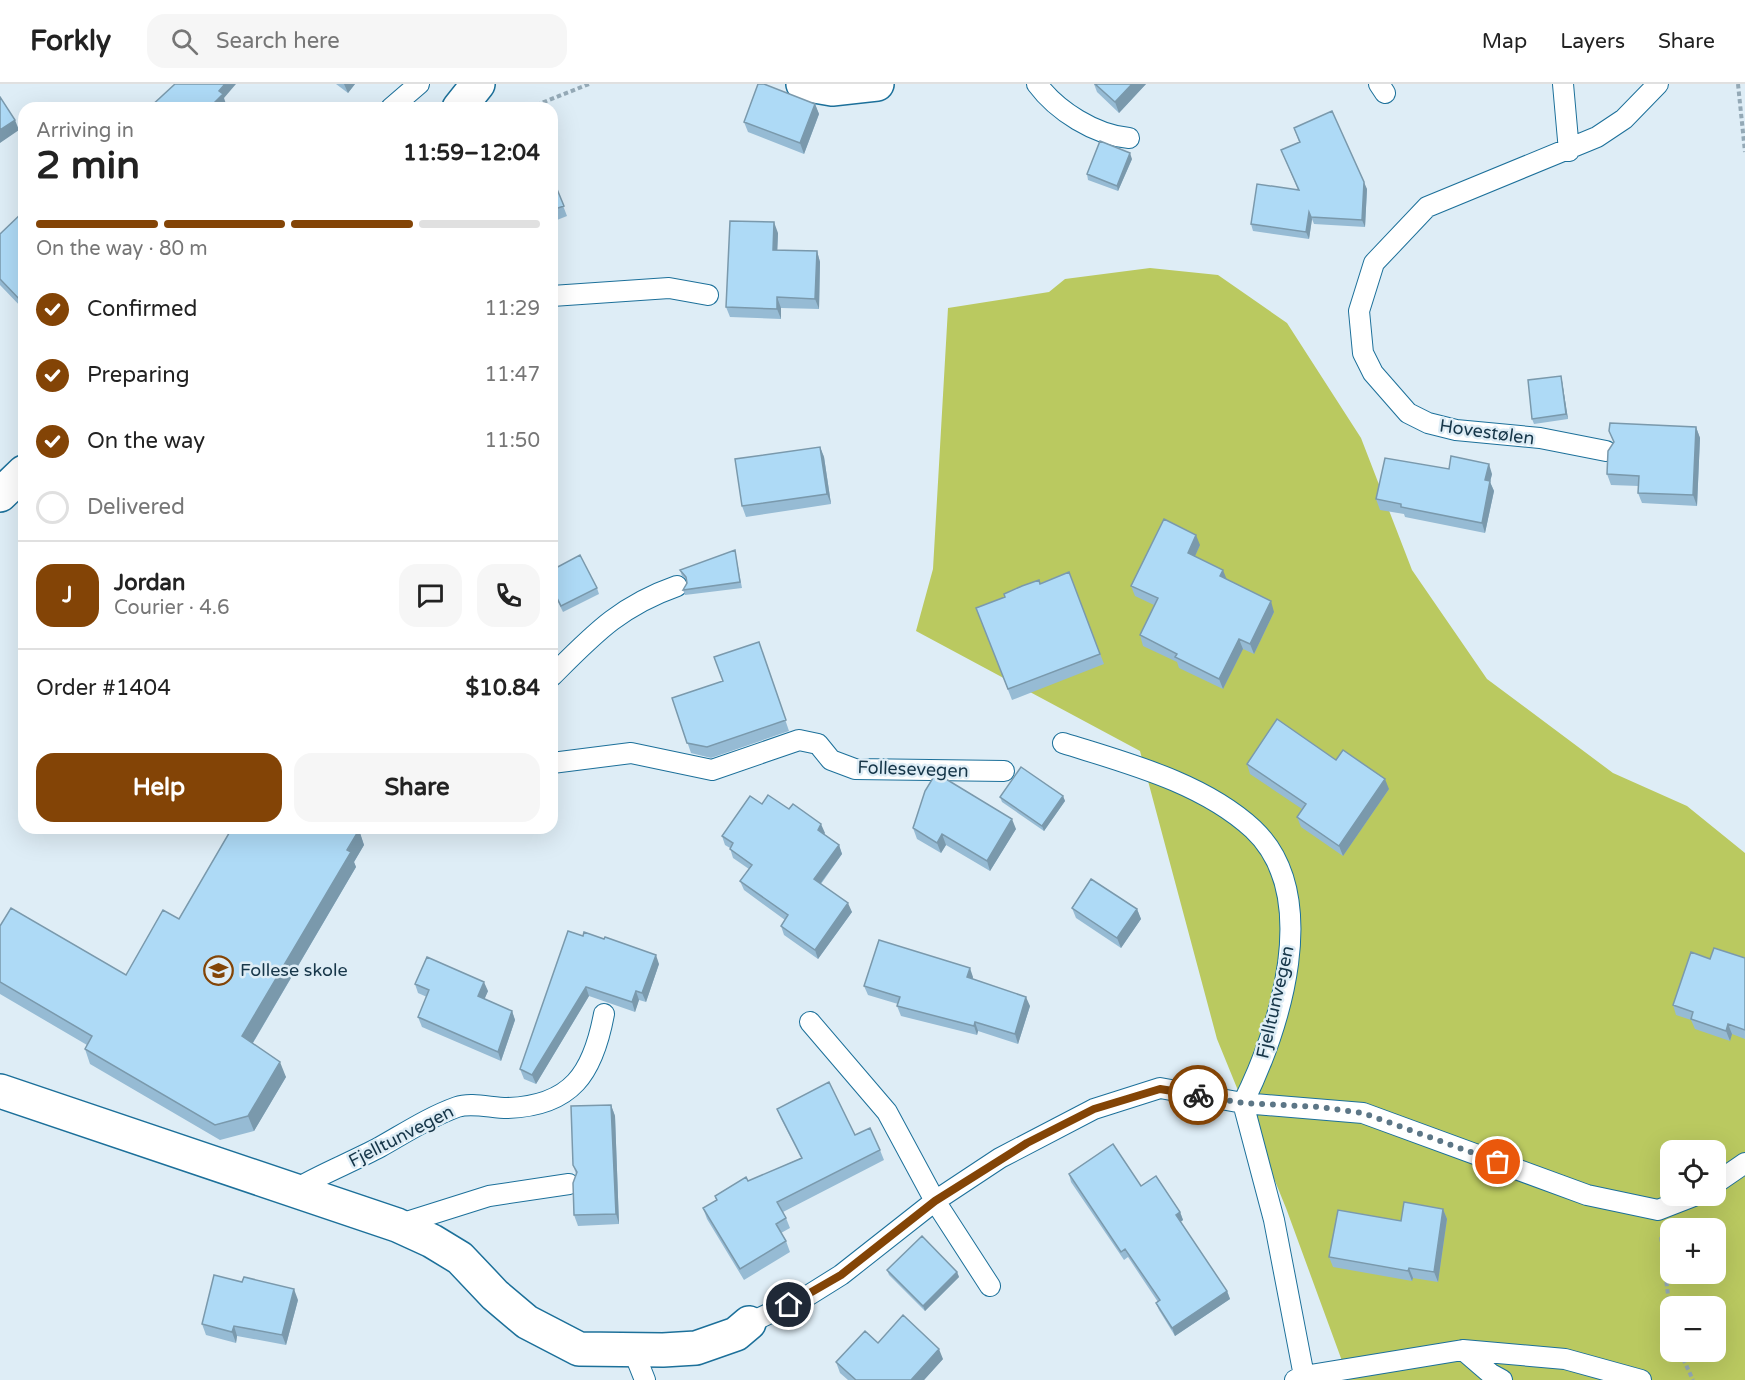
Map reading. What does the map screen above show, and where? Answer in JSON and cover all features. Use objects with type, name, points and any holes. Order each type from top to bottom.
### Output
[{"type":"street","points":[[464,102],[478,84]]},
{"type":"street","points":[[803,84],[812,88],[832,89],[877,84]]},
{"type":"street","points":[[0,495],[18,478]]},
{"type":"street","points":[[0,1091],[397,1225],[432,1241],[460,1258],[495,1295],[527,1322],[579,1349],[696,1348],[736,1334],[749,1323]]},
{"type":"lane","points":[[398,102],[419,84]]},
{"type":"lane","points":[[1037,84],[1065,112],[1085,123],[1129,138]]},
{"type":"lane","points":[[1563,84],[1569,151]]},
{"type":"lane","name":"Hovestølen","points":[[1606,451],[1540,438],[1456,430],[1428,423],[1408,413],[1379,380],[1363,353],[1359,333],[1359,311],[1374,263],[1427,207],[1597,138],[1624,119],[1658,84]]},
{"type":"lane","points":[[558,295],[669,288],[708,295]]},
{"type":"lane","points":[[558,671],[622,612],[646,597],[677,586]]},
{"type":"lane","name":"Follesevegen","points":[[558,762],[631,753],[712,770],[799,740],[818,744],[831,760],[855,769],[1004,771]]},
{"type":"lane","name":"Fjelltunvegen","points":[[1063,743],[1166,776],[1214,802],[1253,829],[1274,856],[1286,883],[1291,909],[1290,943],[1273,1030],[1260,1068],[1243,1103]]},
{"type":"lane","name":"Fjelltunvegen","points":[[294,1190],[459,1106],[508,1108],[535,1104],[559,1095],[578,1082],[589,1066],[598,1047],[604,1014]]},
{"type":"lane","points":[[810,1022],[887,1112],[935,1201],[990,1286]]},
{"type":"lane","points":[[749,1323],[809,1295],[841,1275],[935,1201],[1009,1153],[1094,1109],[1160,1089],[1243,1103],[1320,1107],[1363,1113],[1587,1195],[1658,1210],[1668,1206]]},
{"type":"lane","points":[[1243,1103],[1274,1220],[1299,1378],[1463,1350],[1565,1359],[1641,1380]]},
{"type":"lane","points":[[1726,1176],[1745,1163]]},
{"type":"lane","points":[[397,1225],[489,1196],[569,1184]]},
{"type":"lane","points":[[633,1350],[645,1380]]},
{"type":"lane","points":[[1463,1350],[1491,1374],[1502,1380]]},
{"type":"path","points":[[544,102],[589,84]]},
{"type":"path","points":[[1738,84],[1745,152]]},
{"type":"path","points":[[1658,1210],[1668,1296]]},
{"type":"path","points":[[1685,1362],[1693,1380]]},
{"type":"green space","points":[[1150,268],[1218,275],[1287,323],[1361,438],[1412,570],[1487,679],[1613,773],[1687,806],[1745,853],[1745,1380],[1349,1380],[1286,1208],[1217,1039],[1140,751],[916,631],[933,569],[948,308],[1049,292],[1065,279]]},
{"type":"building","points":[[175,84],[225,84],[219,91],[223,94],[215,102],[156,102]]},
{"type":"building","points":[[758,84],[764,84],[815,104],[800,143],[744,122]]},
{"type":"building","points":[[1095,84],[1132,84],[1115,102]]},
{"type":"building","points":[[0,97],[15,120],[0,130]]},
{"type":"building","points":[[1332,111],[1364,182],[1362,220],[1311,217],[1309,212],[1306,232],[1251,224],[1257,184],[1299,190],[1281,150],[1300,142],[1294,128]]},
{"type":"building","points":[[1100,141],[1130,153],[1117,186],[1087,174]]},
{"type":"building","points":[[558,192],[564,206],[558,208]]},
{"type":"building","points":[[18,217],[18,298],[0,279],[0,234]]},
{"type":"building","points":[[730,221],[774,222],[773,250],[817,251],[815,299],[777,297],[777,309],[726,307]]},
{"type":"building","points":[[1561,376],[1566,414],[1532,419],[1528,380]]},
{"type":"building","points":[[1610,423],[1696,427],[1693,495],[1638,493],[1639,476],[1607,474],[1608,451],[1614,442],[1609,431]]},
{"type":"building","points":[[820,447],[827,494],[742,506],[735,459]]},
{"type":"building","points":[[1451,456],[1489,464],[1485,480],[1490,481],[1482,523],[1401,507],[1401,504],[1376,499],[1385,458],[1449,469]]},
{"type":"building","points":[[1164,519],[1196,535],[1188,553],[1223,570],[1220,576],[1271,601],[1250,644],[1239,639],[1219,679],[1175,657],[1177,654],[1140,635],[1158,598],[1131,586]]},
{"type":"building","points":[[735,550],[740,582],[683,590],[687,583],[686,577],[680,570]]},
{"type":"building","points":[[580,555],[597,588],[561,606],[558,600],[558,567]]},
{"type":"building","points":[[1069,572],[1100,654],[1008,689],[976,608],[1005,597],[1004,594],[1022,586],[1039,580],[1040,584]]},
{"type":"building","points":[[759,642],[786,720],[707,747],[687,743],[672,698],[723,681],[714,657]]},
{"type":"building","points":[[1277,719],[1336,760],[1343,750],[1385,779],[1339,846],[1297,817],[1306,804],[1247,764]]},
{"type":"building","points":[[1021,767],[1063,796],[1042,826],[1000,797]]},
{"type":"building","points":[[936,773],[1012,819],[987,861],[942,834],[937,843],[913,828],[925,791]]},
{"type":"building","points":[[768,795],[789,809],[793,804],[821,824],[818,830],[839,845],[814,879],[848,903],[815,950],[781,926],[788,915],[740,881],[752,865],[730,849],[733,843],[722,836],[750,796],[762,804]]},
{"type":"building","name":"Follese skole","points":[[229,834],[357,834],[347,850],[351,852],[242,1036],[280,1062],[248,1116],[215,1125],[85,1049],[92,1036],[0,982],[0,926],[11,908],[126,975],[163,910],[179,919]]},
{"type":"building","points":[[1091,879],[1137,909],[1117,938],[1072,908]]},
{"type":"building","points":[[568,931],[583,936],[584,932],[604,939],[605,937],[656,955],[642,993],[636,991],[632,1002],[586,987],[532,1075],[520,1069]]},
{"type":"building","points":[[879,940],[970,968],[967,977],[1026,997],[1015,1034],[975,1022],[974,1026],[897,1006],[900,997],[864,986]]},
{"type":"building","points":[[1714,948],[1745,958],[1745,1030],[1728,1024],[1726,1031],[1691,1019],[1693,1012],[1673,1005],[1691,952],[1710,959]]},
{"type":"building","points":[[427,957],[484,982],[478,996],[512,1011],[498,1052],[418,1017],[429,990],[415,984]]},
{"type":"building","points":[[829,1082],[855,1135],[870,1128],[880,1150],[777,1202],[786,1218],[776,1224],[786,1241],[740,1269],[703,1208],[717,1200],[715,1196],[746,1177],[748,1181],[802,1158],[777,1109]]},
{"type":"building","points":[[611,1105],[616,1214],[574,1215],[573,1183],[577,1172],[573,1165],[571,1106]]},
{"type":"building","points":[[1113,1144],[1141,1186],[1156,1176],[1180,1212],[1176,1215],[1227,1291],[1172,1328],[1156,1303],[1160,1300],[1125,1249],[1121,1252],[1069,1174]]},
{"type":"building","points":[[1404,1202],[1443,1209],[1434,1272],[1409,1268],[1408,1271],[1329,1257],[1338,1210],[1401,1221]]},
{"type":"building","points":[[922,1236],[957,1272],[923,1306],[887,1270]]},
{"type":"building","points":[[214,1275],[242,1282],[244,1277],[294,1289],[282,1335],[234,1326],[232,1332],[202,1324]]},
{"type":"building","points":[[903,1315],[939,1349],[911,1380],[856,1380],[836,1362],[865,1331],[878,1343]]},
{"type":"way so far","points":[[1198,1095],[1243,1103],[1320,1107],[1363,1113],[1498,1162]]},
{"type":"place","name":"Follese skole","points":[[219,970]]},
{"type":"route","points":[[789,1305],[841,1275],[935,1201],[999,1158],[1027,1143],[1094,1109],[1160,1089],[1198,1095]]}]
